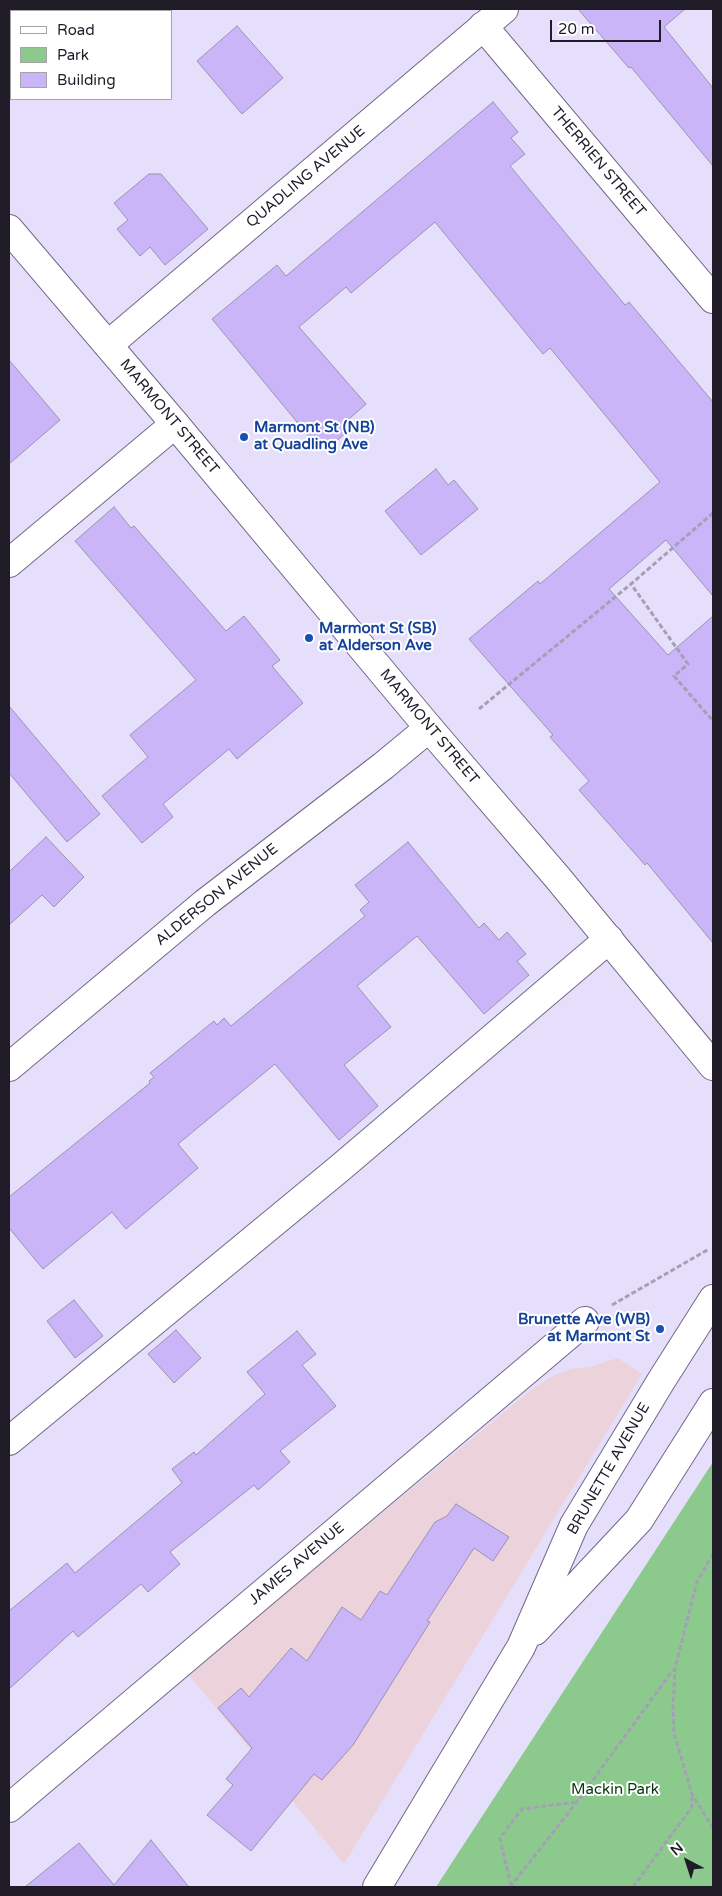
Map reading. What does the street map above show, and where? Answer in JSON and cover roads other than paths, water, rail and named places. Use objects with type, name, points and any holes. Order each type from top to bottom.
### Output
[{"type":"street","name":"QUADLING AVENUE","points":[[108,345],[504,9]]},
{"type":"street","name":"THERRIEN STREET","points":[[483,26],[713,299]]},
{"type":"street","name":"MARMONT STREET","points":[[9,229],[609,939],[713,1066]]},
{"type":"street","points":[[9,563],[175,424]]},
{"type":"street","name":"ALDERSON AVENUE","points":[[9,1067],[205,903],[383,766],[429,728]]},
{"type":"street","points":[[9,1441],[348,1162],[609,939]]},
{"type":"street","name":"BRUNETTE AVENUE","points":[[377,1887],[520,1647],[574,1525],[713,1299]]},
{"type":"street","name":"JAMES AVENUE","points":[[9,1808],[585,1320]]},
{"type":"street","name":"BRUNETTE AVENUE","points":[[520,1647],[640,1520],[713,1403]]},
{"type":"place","name":"Marmont St (NB) at Quadling Ave","points":[[244,437]]},
{"type":"place","name":"Marmont St (SB) at Alderson Ave","points":[[309,638]]},
{"type":"place","name":"Brunette Ave (WB) at Marmont St","points":[[660,1329]]},
{"type":"park label","name":"Mackin Park","points":[[615,1790]]}]
